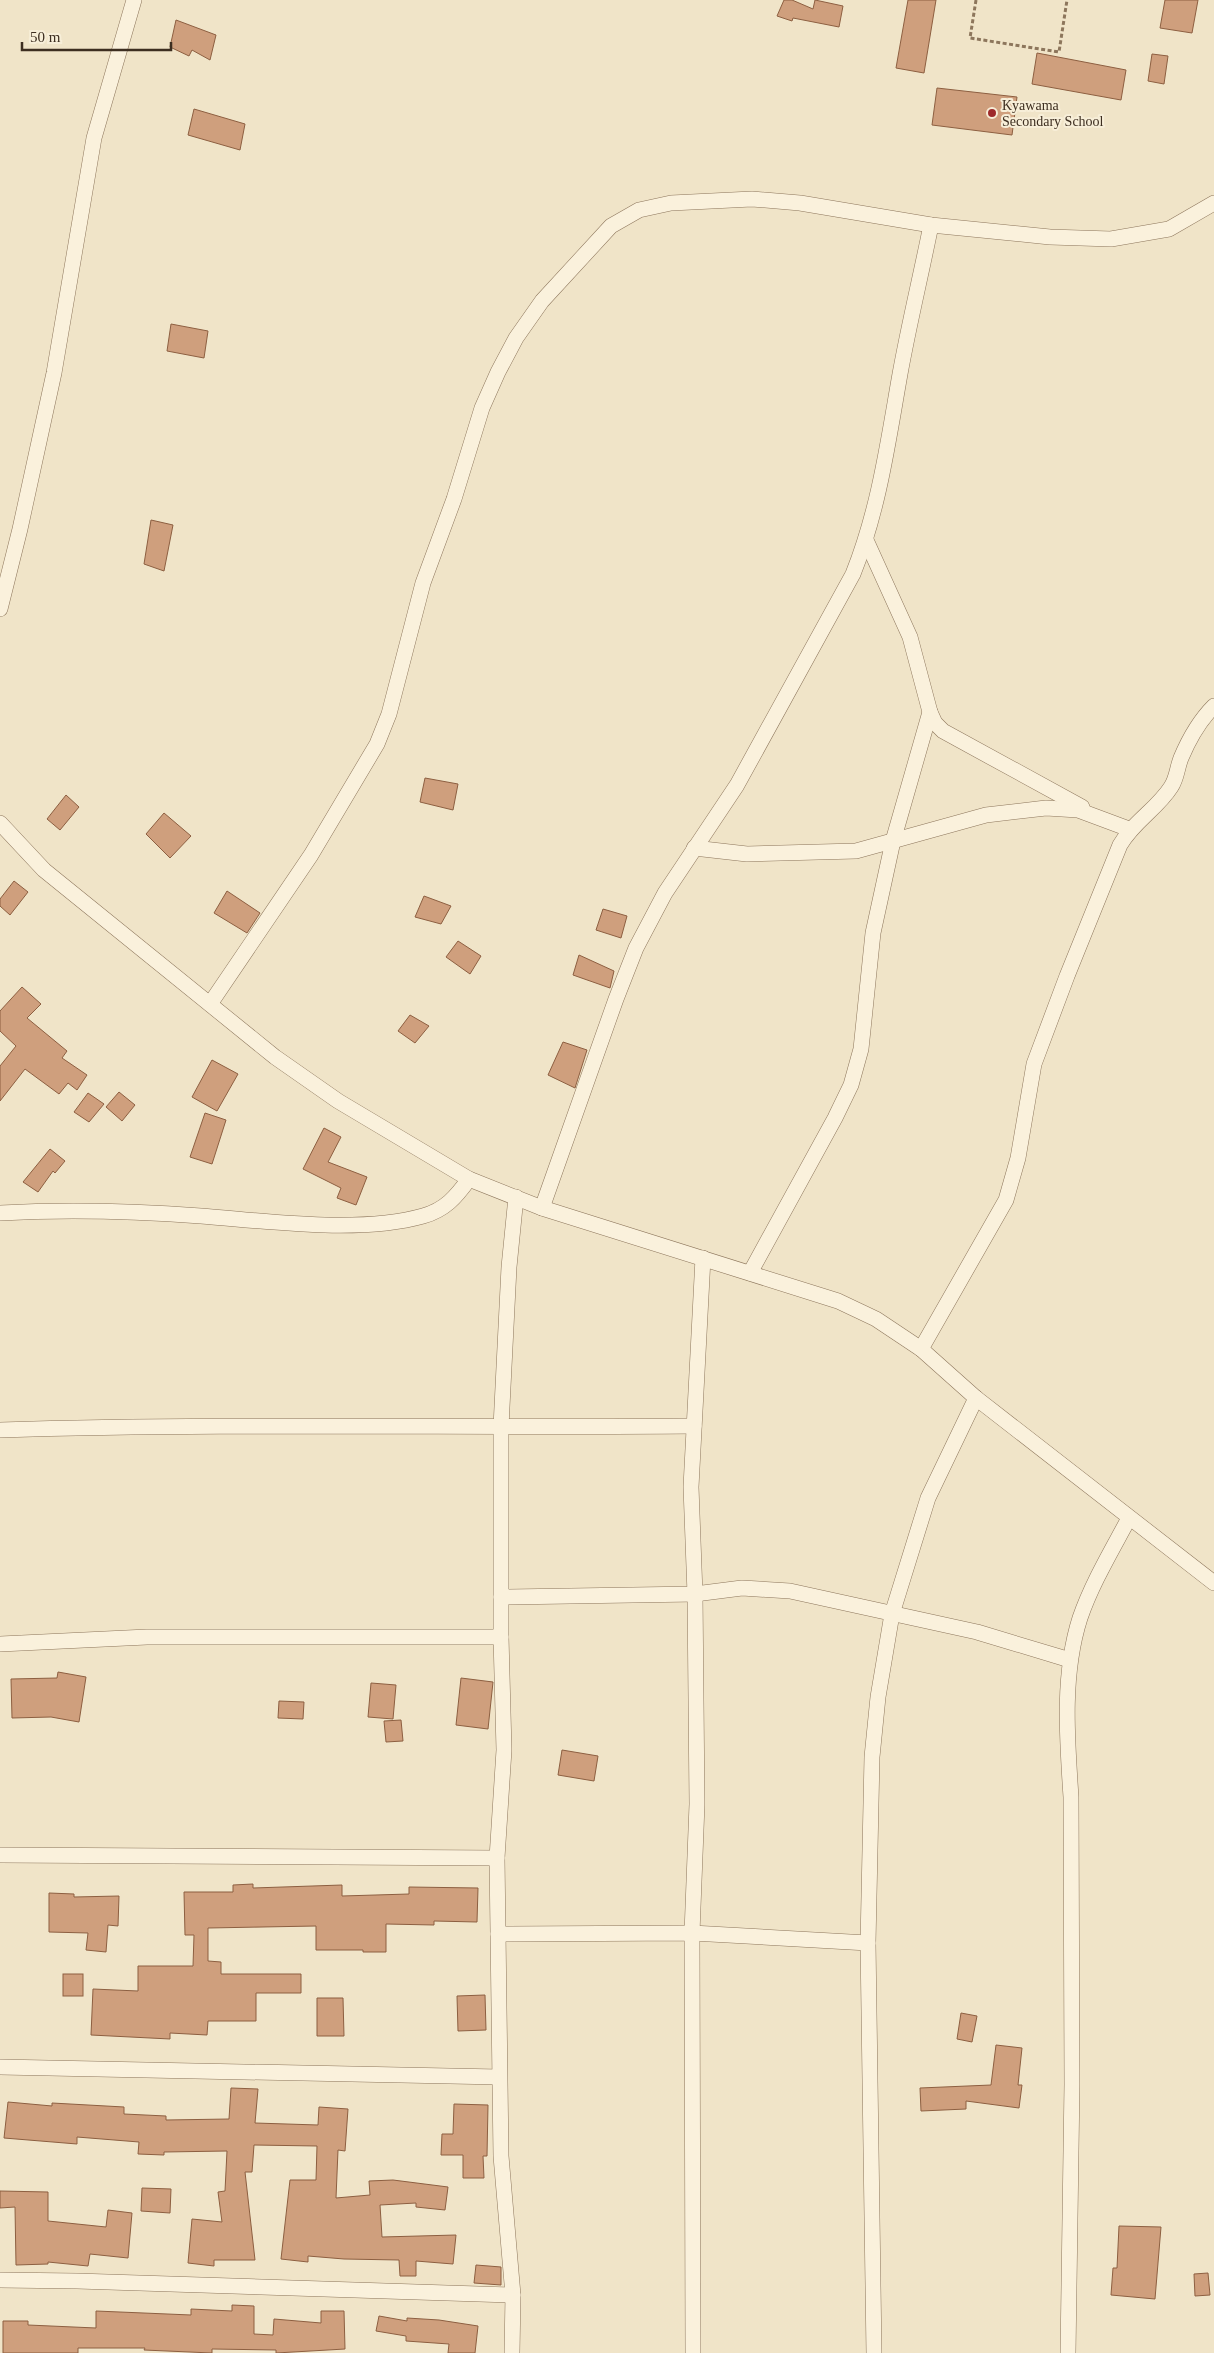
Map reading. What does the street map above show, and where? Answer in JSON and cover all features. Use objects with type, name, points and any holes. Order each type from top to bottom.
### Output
[{"type":"street","points":[[0,609],[20,529],[54,373],[94,138],[134,0]]},
{"type":"street","points":[[210,1004],[310,855],[377,744],[389,714],[423,583],[454,499],[482,408],[516,338],[542,300],[611,226],[639,210],[671,203],[752,199],[800,203],[932,225],[1050,237],[1111,239],[1170,229],[1214,203]]},
{"type":"street","points":[[542,1208],[636,948],[665,893],[737,785],[852,574],[866,540],[876,505],[903,361],[932,225]]},
{"type":"street","points":[[866,540],[910,637],[930,712],[935,723],[943,731],[1094,814],[1129,829]]},
{"type":"street","points":[[922,1349],[1006,1200],[1018,1158],[1034,1064],[1120,844],[1129,829],[1165,796],[1176,778],[1180,759],[1192,736],[1214,706]]},
{"type":"street","points":[[750,1273],[835,1118],[850,1085],[861,1049],[873,933],[893,841],[930,712]]},
{"type":"street","points":[[694,848],[747,854],[856,851],[986,815],[1061,808],[1094,814]]},
{"type":"street","points":[[0,824],[44,870],[275,1056],[338,1101],[470,1179],[542,1208],[838,1301],[876,1319],[922,1349],[976,1398],[1214,1583]]},
{"type":"street","points":[[0,1213],[68,1210],[262,1222],[364,1224],[403,1221],[425,1216],[443,1208],[455,1199],[470,1179]]},
{"type":"street","points":[[512,2353],[512,2295],[501,2156],[496,1858],[504,1750],[500,1637],[501,1427],[509,1267],[516,1197]]},
{"type":"street","points":[[693,2353],[692,1933],[697,1804],[695,1594],[691,1487],[703,1258]]},
{"type":"street","points":[[874,2353],[868,1943],[872,1757],[878,1697],[892,1614],[928,1498],[976,1398]]},
{"type":"street","points":[[0,1430],[249,1425],[694,1426]]},
{"type":"street","points":[[1068,2353],[1072,2094],[1071,1796],[1068,1751],[1070,1660],[1080,1618],[1094,1584],[1129,1518]]},
{"type":"street","points":[[501,1598],[695,1594],[742,1588],[790,1591],[977,1632],[1070,1660]]},
{"type":"street","points":[[0,1644],[147,1637],[500,1637]]},
{"type":"street","points":[[0,1855],[496,1858]]},
{"type":"street","points":[[498,1934],[692,1933],[868,1943]]},
{"type":"street","points":[[0,2067],[499,2077]]},
{"type":"street","points":[[0,2280],[512,2295]]},
{"type":"path","points":[[976,0],[970,38],[1058,52],[1067,0]]},
{"type":"building","points":[[784,0],[792,0],[813,9],[815,0],[843,6],[839,27],[793,18],[792,21],[777,16]]},
{"type":"building","points":[[908,0],[936,0],[924,73],[896,68]]},
{"type":"building","points":[[1165,0],[1198,0],[1192,33],[1160,28]]},
{"type":"building","points":[[176,20],[216,35],[210,60],[192,50],[189,56],[170,47]]},
{"type":"building","points":[[1037,53],[1126,70],[1121,100],[1032,84]]},
{"type":"building","points":[[1152,54],[1168,56],[1164,84],[1148,81]]},
{"type":"building","points":[[937,88],[1017,97],[1012,135],[932,125]]},
{"type":"building","points":[[194,109],[245,124],[240,150],[188,135]]},
{"type":"building","points":[[171,324],[208,331],[204,358],[167,351]]},
{"type":"building","points":[[151,520],[173,525],[164,571],[144,564]]},
{"type":"building","points":[[425,778],[458,784],[453,810],[420,802]]},
{"type":"building","points":[[66,795],[79,807],[60,830],[47,819]]},
{"type":"building","points":[[164,813],[191,836],[170,858],[146,834]]},
{"type":"building","points":[[14,881],[28,892],[10,915],[0,906],[0,899]]},
{"type":"building","points":[[227,891],[260,913],[247,933],[214,913]]},
{"type":"building","points":[[424,896],[451,906],[441,924],[415,917]]},
{"type":"building","points":[[603,909],[627,916],[621,938],[596,930]]},
{"type":"building","points":[[458,941],[481,956],[470,974],[446,957]]},
{"type":"building","points":[[579,955],[614,971],[610,988],[573,975]]},
{"type":"building","points":[[22,987],[41,1004],[27,1018],[67,1051],[62,1058],[87,1075],[77,1090],[68,1083],[59,1094],[25,1069],[0,1101],[0,1066],[16,1046],[0,1031],[0,1011]]},
{"type":"building","points":[[410,1015],[429,1026],[415,1043],[398,1031]]},
{"type":"building","points":[[563,1042],[587,1050],[575,1088],[548,1075]]},
{"type":"building","points":[[212,1060],[238,1074],[217,1111],[192,1097]]},
{"type":"building","points":[[119,1092],[135,1105],[122,1121],[106,1107]]},
{"type":"building","points":[[88,1093],[104,1104],[89,1122],[74,1112]]},
{"type":"building","points":[[205,1113],[226,1120],[212,1164],[190,1157]]},
{"type":"building","points":[[324,1128],[341,1137],[328,1162],[367,1177],[356,1205],[337,1198],[341,1188],[303,1169]]},
{"type":"building","points":[[50,1149],[65,1161],[55,1173],[53,1171],[38,1192],[23,1182]]},
{"type":"building","points":[[58,1672],[86,1677],[79,1722],[51,1717],[12,1718],[11,1679],[57,1678]]},
{"type":"building","points":[[461,1678],[493,1682],[488,1729],[456,1725]]},
{"type":"building","points":[[371,1683],[396,1685],[393,1719],[368,1717]]},
{"type":"building","points":[[279,1701],[304,1702],[303,1719],[278,1718]]},
{"type":"building","points":[[401,1720],[403,1741],[386,1742],[384,1721]]},
{"type":"building","points":[[562,1750],[598,1756],[594,1781],[558,1775]]},
{"type":"building","points":[[253,1884],[253,1888],[342,1885],[342,1896],[409,1894],[409,1887],[478,1888],[477,1922],[434,1921],[434,1925],[386,1924],[386,1952],[316,1950],[316,1926],[208,1928],[208,1961],[221,1962],[221,1974],[301,1974],[301,1993],[256,1993],[256,2021],[208,2021],[207,2035],[170,2033],[170,2039],[91,2035],[93,1989],[138,1991],[138,1966],[193,1966],[194,1935],[185,1935],[184,1892],[233,1892],[233,1885]]},
{"type":"building","points":[[49,1893],[74,1894],[74,1897],[119,1896],[118,1926],[108,1925],[106,1952],[86,1950],[88,1933],[49,1932]]},
{"type":"building","points":[[63,1974],[83,1974],[83,1996],[63,1996]]},
{"type":"building","points":[[485,1995],[486,2030],[458,2031],[457,1996]]},
{"type":"building","points":[[317,1998],[343,1998],[344,2036],[317,2036]]},
{"type":"building","points":[[961,2013],[977,2016],[972,2042],[957,2039]]},
{"type":"building","points":[[996,2045],[1022,2048],[1018,2085],[1022,2085],[1019,2108],[966,2101],[966,2109],[921,2111],[920,2088],[991,2085]]},
{"type":"building","points":[[231,2088],[258,2089],[255,2123],[318,2125],[319,2107],[348,2109],[345,2151],[338,2150],[336,2198],[370,2195],[369,2181],[393,2180],[448,2187],[445,2210],[416,2207],[416,2203],[380,2205],[382,2237],[456,2235],[453,2264],[416,2261],[416,2276],[400,2276],[399,2260],[308,2256],[308,2262],[281,2259],[290,2180],[316,2180],[317,2146],[254,2145],[252,2172],[245,2172],[255,2260],[214,2260],[214,2266],[188,2263],[192,2219],[222,2222],[218,2192],[225,2191],[227,2151],[164,2152],[164,2155],[138,2154],[139,2142],[77,2137],[77,2144],[4,2138],[8,2102],[52,2106],[52,2103],[124,2107],[124,2114],[166,2116],[166,2120],[229,2119]]},
{"type":"building","points":[[454,2104],[488,2105],[487,2156],[483,2156],[484,2178],[463,2178],[463,2155],[441,2155],[442,2134],[453,2134]]},
{"type":"building","points":[[142,2188],[171,2189],[170,2213],[141,2211]]},
{"type":"building","points":[[0,2191],[48,2192],[48,2221],[106,2227],[108,2210],[132,2213],[128,2258],[90,2254],[88,2266],[48,2262],[48,2264],[16,2265],[15,2207],[0,2208]]},
{"type":"building","points":[[1119,2226],[1161,2227],[1155,2299],[1111,2295],[1113,2268],[1117,2268]]},
{"type":"building","points":[[476,2265],[501,2267],[501,2285],[474,2283]]},
{"type":"building","points":[[1208,2273],[1210,2295],[1195,2296],[1194,2274]]},
{"type":"building","points":[[232,2305],[254,2306],[254,2334],[273,2335],[274,2319],[321,2323],[321,2311],[344,2311],[345,2349],[276,2353],[276,2350],[212,2349],[212,2353],[144,2350],[145,2348],[78,2348],[78,2353],[3,2353],[3,2321],[28,2321],[28,2325],[96,2328],[96,2311],[191,2315],[191,2309],[232,2311]]},
{"type":"building","points":[[379,2316],[407,2321],[407,2318],[439,2320],[478,2326],[475,2353],[448,2353],[449,2344],[406,2341],[406,2336],[376,2331]]},
{"type":"place","name":"Kyawama Secondary School","points":[[992,113]]}]
